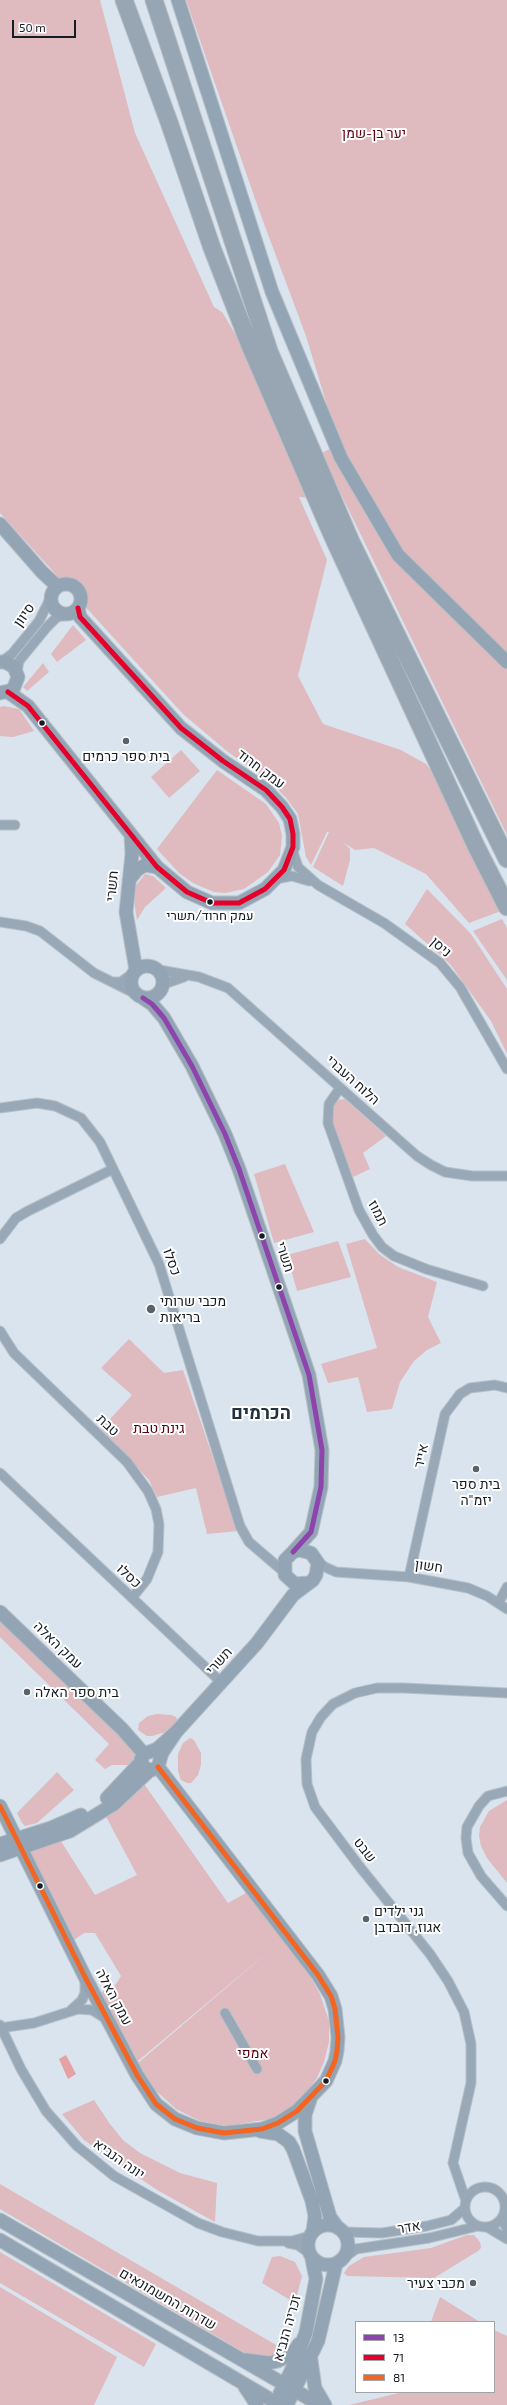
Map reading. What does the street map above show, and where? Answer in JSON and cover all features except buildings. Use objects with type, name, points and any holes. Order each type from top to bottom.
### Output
[{"type":"highway","points":[[124,0],[169,122],[212,248],[249,343],[333,537],[473,839],[507,907]]},
{"type":"highway","points":[[154,0],[269,351],[352,544],[507,859]]},
{"type":"street","points":[[178,0],[272,292],[341,458],[398,555],[507,662]]},
{"type":"street","points":[[0,524],[42,572],[57,586]]},
{"type":"street","points":[[69,584],[77,588],[81,598],[73,612],[54,610],[50,600],[51,594],[57,586],[69,584]]},
{"type":"street","name":"סיוון","points":[[1,662],[12,654],[39,621],[50,600]]},
{"type":"street","name":"סיוון","points":[[17,672],[19,661],[47,627],[57,617],[73,612]]},
{"type":"street","name":"עמק חרוד","points":[[4,692],[28,706],[157,867],[187,892],[212,903],[225,904],[249,899],[276,879],[284,870],[292,849],[293,834],[290,819],[274,796],[208,750],[181,728],[80,616],[73,612]]},
{"type":"street","points":[[1,662],[10,664],[17,672],[18,682],[4,692]]},
{"type":"street","points":[[0,826],[15,825]]},
{"type":"street","name":"תשרי","points":[[131,835],[126,912],[131,939],[134,972]]},
{"type":"street","name":"ניסן","points":[[292,849],[298,867],[318,885]]},
{"type":"street","points":[[129,880],[137,870],[145,865],[157,867]]},
{"type":"street","name":"ניסן","points":[[276,879],[292,876],[318,885],[384,923],[440,963],[460,987],[507,1069]]},
{"type":"street","points":[[0,922],[26,926],[40,931],[106,980],[140,996],[154,997],[163,987],[157,969],[144,965],[121,982],[106,980]]},
{"type":"street","name":"תשרי","points":[[131,939],[144,957],[157,969]]},
{"type":"street","name":"הלוח העברי","points":[[157,969],[213,981],[228,988],[417,1156],[431,1165],[445,1172],[472,1176],[507,1176]]},
{"type":"street","points":[[134,972],[131,986],[140,996]]},
{"type":"street","name":"הלוח העברי","points":[[163,987],[180,977],[192,976]]},
{"type":"street","name":"תשרי","points":[[163,987],[161,1007],[164,1018]]},
{"type":"street","name":"תשרי","points":[[140,996],[152,1004],[164,1018],[195,1073],[239,1169],[308,1375],[322,1450],[321,1487],[315,1521],[316,1559]]},
{"type":"street","name":"תמוז","points":[[340,1088],[329,1104],[328,1123],[359,1210],[373,1235],[394,1256],[426,1270],[483,1286]]},
{"type":"street","name":"כסלו","points":[[0,1108],[37,1103],[68,1111],[81,1118],[100,1142],[159,1264],[236,1518],[242,1532],[257,1550],[285,1575]]},
{"type":"street","points":[[0,1239],[16,1218],[114,1169]]},
{"type":"street","name":"טבת","points":[[0,1331],[14,1353],[127,1462],[148,1490],[156,1509],[159,1524],[158,1552],[147,1579],[132,1598]]},
{"type":"street","name":"אייר","points":[[409,1577],[445,1414],[460,1394],[470,1388],[495,1385],[507,1388]]},
{"type":"street","name":"כסלו","points":[[0,1473],[221,1682]]},
{"type":"street","name":"תשרי","points":[[291,1554],[305,1541],[315,1521]]},
{"type":"street","points":[[257,1550],[273,1556],[305,1551],[316,1559],[318,1569],[309,1582],[295,1584],[285,1575],[285,1560],[291,1554]]},
{"type":"street","name":"חשון","points":[[316,1559],[330,1570],[409,1577],[468,1588],[499,1602],[507,1609]]},
{"type":"street","name":"חשון","points":[[309,1582],[324,1575],[342,1572]]},
{"type":"street","name":"תשרי","points":[[282,1609],[289,1587],[285,1575]]},
{"type":"street","name":"תשרי","points":[[2,1851],[21,1850],[70,1831],[103,1811],[151,1761],[162,1753],[176,1732],[257,1643],[299,1589],[309,1582]]},
{"type":"street","points":[[499,1602],[507,1587]]},
{"type":"street","name":"עמק האלה","points":[[0,1612],[122,1729],[151,1761],[306,1958],[331,1996],[338,2022],[335,2061],[326,2081],[311,2099]]},
{"type":"street","name":"שבט","points":[[466,2204],[454,2164],[455,2151],[471,2083],[471,2044],[464,2012],[448,1981],[430,1954],[360,1867],[315,1807],[307,1784],[306,1759],[312,1732],[321,1717],[334,1704],[355,1693],[377,1688],[404,1688],[507,1693]]},
{"type":"street","points":[[507,1791],[488,1796],[479,1806],[467,1827],[466,1838],[468,1853],[481,1876],[507,1906]]},
{"type":"street","points":[[0,1806],[0,1830]]},
{"type":"street","name":"עמק האלה","points":[[0,1806],[85,1977],[142,2085],[164,2111],[185,2124],[211,2131],[237,2133],[256,2130]]},
{"type":"street","points":[[71,2010],[82,2000],[85,1993],[85,1977]]},
{"type":"street","points":[[0,2027],[34,2023],[71,2010],[92,2010],[107,2019]]},
{"type":"street","points":[[225,2013],[257,2069]]},
{"type":"street","name":"יונה הנביא","points":[[0,2027],[21,2069],[46,2111],[77,2146],[95,2162],[114,2176],[198,2223],[241,2238],[277,2241],[298,2245],[310,2256]]},
{"type":"street","points":[[256,2130],[266,2128],[288,2118],[311,2099]]},
{"type":"street","points":[[256,2130],[278,2134],[289,2142],[293,2149],[312,2201],[315,2216],[312,2233],[308,2244],[310,2256],[321,2264],[340,2260],[348,2244],[330,2217],[305,2131],[305,2115],[311,2099]]},
{"type":"street","points":[[456,2174],[467,2184],[493,2189],[507,2187]]},
{"type":"street","points":[[483,2187],[471,2193],[466,2204],[471,2221],[507,2239]]},
{"type":"street","points":[[483,2227],[497,2224],[503,2216],[506,2205],[503,2198],[493,2189]]},
{"type":"street","name":"אדר","points":[[340,2230],[382,2233],[427,2226],[451,2220],[466,2204]]},
{"type":"street","points":[[503,2216],[507,2231]]},
{"type":"street","name":"שדרות החשמונאים","points":[[0,2220],[320,2405]]},
{"type":"street","points":[[312,2233],[322,2226],[340,2230]]},
{"type":"street","name":"אדר","points":[[340,2260],[356,2249],[429,2238],[483,2227]]},
{"type":"street","name":"יונה הנביא","points":[[277,2241],[297,2240],[312,2233]]},
{"type":"street","points":[[0,2240],[279,2404]]},
{"type":"street","name":"זכריה הנביא","points":[[290,2388],[306,2332],[316,2279],[310,2256]]},
{"type":"street","name":"זכריה הנביא","points":[[279,2404],[311,2358],[326,2316],[340,2260]]},
{"type":"street","points":[[238,2358],[269,2362],[278,2361],[292,2354],[306,2332]]},
{"type":"street","points":[[311,2358],[315,2388],[326,2405]]},
{"type":"street","points":[[240,2381],[257,2405]]},
{"type":"green space","points":[[0,0],[100,0],[135,133],[214,307],[222,312],[247,353],[260,389],[311,498],[299,497],[327,560],[298,676],[323,724],[401,750],[426,764],[432,772],[501,911],[469,923],[426,874],[374,848],[355,850],[344,843],[350,849],[350,860],[343,886],[313,867],[329,832],[327,832],[311,865],[306,857],[298,814],[287,799],[271,782],[228,752],[183,714],[0,513]]},
{"type":"green space","name":"יער בן-שמן","points":[[186,0],[507,0],[507,835],[321,453],[339,445],[306,336],[260,213]]},
{"type":"green space","points":[[73,625],[86,640],[57,662],[51,654]]},
{"type":"green space","points":[[43,663],[49,672],[27,691],[23,687]]},
{"type":"green space","points":[[4,706],[19,709],[34,731],[13,737],[0,736],[0,707]]},
{"type":"green space","points":[[181,750],[200,771],[169,798],[151,777]]},
{"type":"green space","points":[[217,770],[266,804],[279,823],[282,836],[280,855],[268,872],[244,889],[225,893],[214,892],[193,883],[179,873],[157,849]]},
{"type":"green space","points":[[145,874],[153,876],[166,888],[145,907],[137,920],[134,901],[135,887]]},
{"type":"green space","points":[[427,889],[471,934],[507,989],[507,1054],[491,1021],[450,964],[405,924]]},
{"type":"green space","points":[[502,919],[507,928],[507,980],[473,931]]},
{"type":"green space","points":[[345,1099],[386,1136],[363,1153],[370,1169],[353,1177],[333,1125],[333,1106],[337,1100]]},
{"type":"green space","points":[[285,1164],[314,1232],[274,1243],[254,1174]]},
{"type":"green space","points":[[365,1239],[379,1254],[398,1267],[437,1282],[428,1317],[441,1343],[427,1350],[414,1361],[400,1382],[392,1409],[367,1412],[358,1377],[328,1383],[321,1364],[377,1348],[346,1244]]},
{"type":"green space","points":[[338,1241],[351,1277],[297,1291],[287,1255]]},
{"type":"green space","name":"גינת טבת","points":[[129,1339],[164,1373],[183,1370],[238,1531],[207,1534],[196,1488],[157,1497],[149,1480],[101,1429],[132,1395],[101,1368]]},
{"type":"green space","points":[[0,1619],[129,1744],[138,1756],[129,1765],[112,1765],[105,1769],[95,1760],[109,1744],[0,1637]]},
{"type":"green space","points":[[157,1714],[176,1717],[178,1721],[173,1730],[147,1736],[138,1730],[139,1723],[148,1716]]},
{"type":"green space","points":[[190,1738],[194,1740],[201,1753],[201,1765],[198,1775],[191,1783],[187,1783],[181,1780],[178,1771],[178,1754],[183,1743]]},
{"type":"green space","points":[[57,1772],[74,1790],[37,1823],[25,1826],[17,1813]]},
{"type":"green space","name":"אמפי","points":[[142,1781],[228,1903],[248,1892],[309,1974],[320,1994],[329,2021],[329,2042],[324,2062],[317,2078],[301,2099],[286,2112],[270,2119],[226,2126],[200,2121],[176,2109],[153,2088],[138,2063],[275,1946],[138,2061],[100,1992],[112,1990],[121,1976],[95,1933],[84,1933],[74,1940],[26,1847],[59,1838],[95,1895],[137,1875],[103,1811]]},
{"type":"green space","points":[[507,1800],[507,1883],[487,1858],[481,1846],[479,1836],[480,1827],[489,1811]]},
{"type":"green space","points":[[94,2100],[123,2140],[140,2153],[180,2173],[217,2183],[215,2222],[157,2190],[84,2140],[62,2114]]},
{"type":"green space","points":[[0,2184],[283,2349],[270,2357],[255,2356],[245,2353],[0,2209]]},
{"type":"green space","points":[[467,2235],[474,2235],[480,2242],[481,2248],[434,2278],[347,2276],[344,2273],[349,2266],[364,2257],[431,2248]]},
{"type":"green space","points":[[0,2252],[156,2344],[144,2367],[0,2283]]},
{"type":"green space","points":[[280,2256],[295,2262],[302,2276],[295,2303],[262,2283],[272,2257]]},
{"type":"green space","points":[[0,2287],[117,2357],[94,2405],[0,2405]]},
{"type":"green space","points":[[440,2297],[478,2321],[431,2321]]},
{"type":"green space","points":[[495,2330],[507,2336],[507,2405],[349,2405],[399,2393],[495,2393]]},
{"type":"shaded area","points":[[66,2055],[76,2074],[68,2079],[59,2059]]},
{"type":"transit line","name":"71","points":[[8,692],[28,706],[157,867],[187,892],[212,903],[239,903],[265,889],[284,870],[293,847],[293,834],[290,819],[282,807],[266,790],[223,761],[181,728],[80,617],[78,608]]},
{"type":"transit line","name":"13","points":[[143,998],[152,1004],[164,1018],[192,1066],[225,1134],[239,1169],[309,1375],[322,1450],[321,1487],[311,1532],[293,1552]]},
{"type":"transit line","name":"81","points":[[0,1806],[85,1977],[137,2075],[156,2104],[175,2119],[197,2128],[224,2133],[262,2129],[278,2123],[297,2111],[326,2081],[335,2061],[337,2051],[338,2037],[335,2009],[331,1996],[318,1975],[158,1767]]},
{"type":"place","name":"בית ספר כרמים","points":[[126,741]]},
{"type":"place","name":"עמק חרוד/תשרי","points":[[210,902]]},
{"type":"place","name":"מכבי שרותי בריאות","points":[[151,1309]]},
{"type":"place","name":"בית ספר יזמ\"ה","points":[[476,1469]]},
{"type":"place","name":"בית ספר האלה","points":[[27,1692]]},
{"type":"place","name":"גני ילדים אגוז, דובדבן","points":[[366,1919]]},
{"type":"place","name":"מכבי צעיר","points":[[473,2283]]},
{"type":"district","name":"הכרמים","points":[[261,1413]]}]
